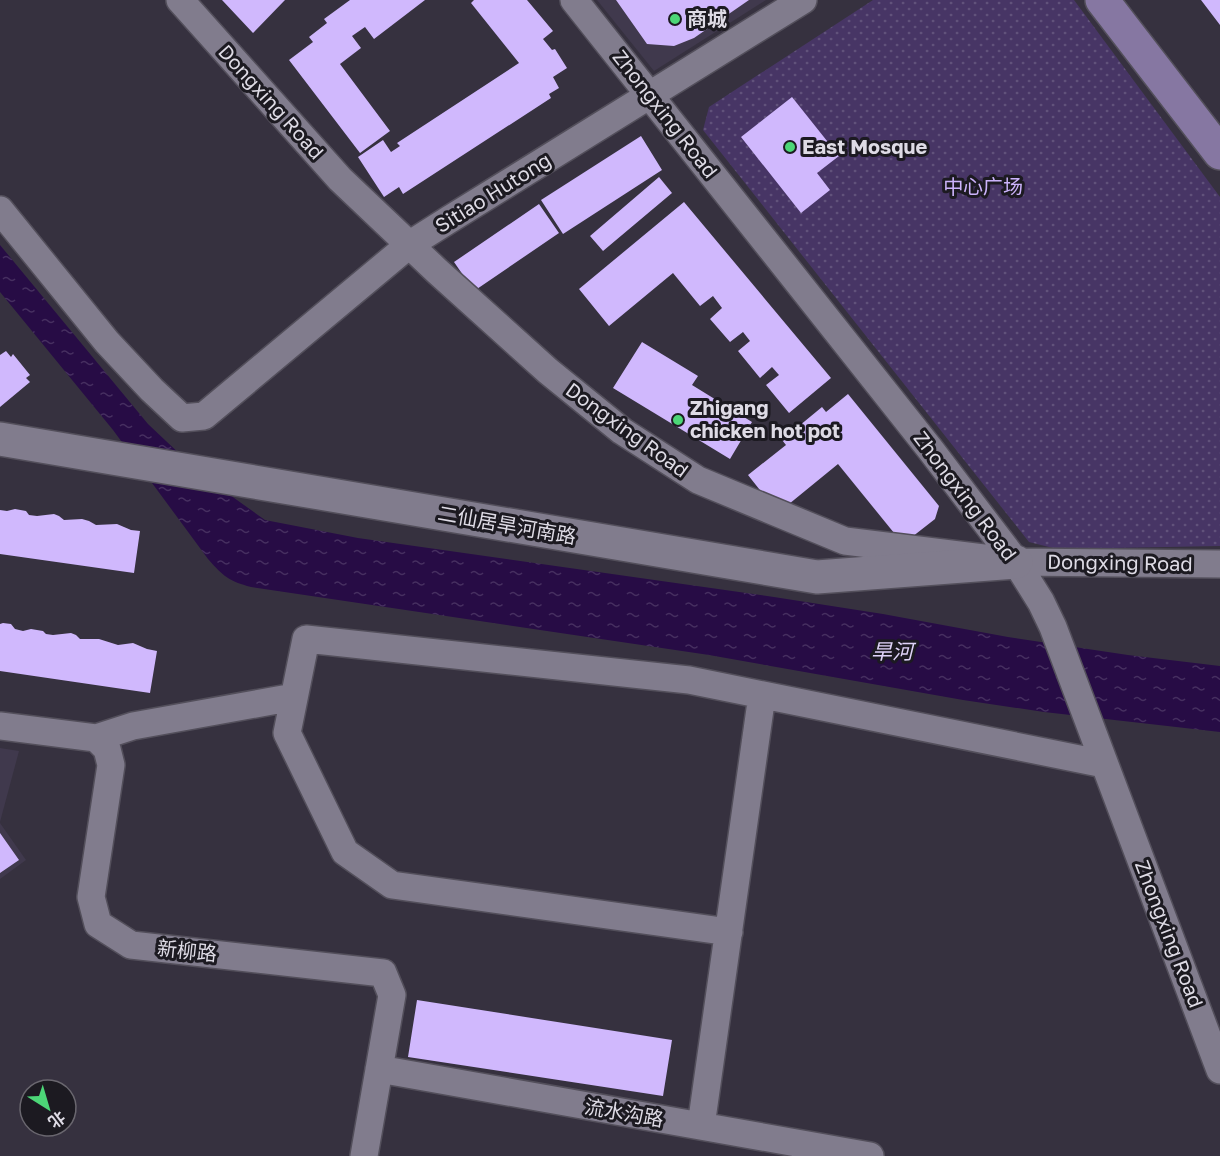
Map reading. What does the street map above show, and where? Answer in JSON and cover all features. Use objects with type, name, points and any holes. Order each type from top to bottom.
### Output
[{"type":"main road","points":[[1102,0],[1220,153]]},
{"type":"street","name":"Dongxing Road","points":[[180,0],[340,179],[410,245],[548,371],[622,431],[698,480],[845,541],[1016,562],[1220,564]]},
{"type":"street","name":"Zhongxing Road","points":[[574,0],[930,449],[1016,562],[1041,602],[1053,627],[1220,1070]]},
{"type":"street","name":"Sitiao Hutong","points":[[0,210],[107,342],[152,390],[182,418],[204,416],[410,245],[803,0]]},
{"type":"street","name":"二仙居旱河南路","points":[[0,439],[817,577],[1016,562]]},
{"type":"street","points":[[729,932],[392,885],[345,852],[287,733],[306,639],[689,680],[1104,764]]},
{"type":"street","points":[[702,1126],[762,695]]},
{"type":"street","points":[[0,726],[96,738],[133,726],[294,697]]},
{"type":"street","name":"新柳路","points":[[96,738],[107,749],[111,765],[91,897],[98,924],[131,945],[384,973],[392,995],[364,1156]]},
{"type":"street","name":"流水沟路","points":[[379,1069],[870,1156]]},
{"type":"shaded area","name":"商城","points":[[597,0],[766,0],[654,71]]},
{"type":"shaded area","points":[[0,748],[19,751],[0,822]]},
{"type":"shaded area","points":[[0,823],[26,860],[0,879]]},
{"type":"green space","name":"中心广场","points":[[873,0],[1074,0],[1220,197],[1220,546],[1057,549],[1029,542],[703,130],[709,107]]},
{"type":"water","name":"旱河","points":[[0,245],[148,424],[202,475],[265,520],[358,538],[774,597],[1008,637],[1220,666],[1220,732],[1044,712],[963,700],[709,655],[251,587],[237,583],[223,574],[208,559],[113,430],[0,292]]},
{"type":"building","points":[[222,0],[285,0],[253,33]]},
{"type":"building","points":[[350,0],[425,0],[374,39],[365,27],[352,36],[361,48],[340,64],[390,131],[360,153],[289,60],[313,42],[309,37],[327,23],[324,19]]},
{"type":"building","points":[[474,0],[527,0],[553,31],[543,39],[552,50],[555,49],[567,68],[553,77],[559,88],[549,94],[551,98],[403,194],[399,187],[384,197],[358,157],[383,140],[391,152],[400,146],[397,143],[519,63],[471,3]]},
{"type":"building","name":"商城","points":[[616,0],[749,0],[694,38],[674,46],[647,44]]},
{"type":"building","points":[[1201,0],[1220,0],[1220,25]]},
{"type":"building","name":"East Mosque","points":[[792,97],[839,156],[817,173],[830,190],[801,213],[741,137]]},
{"type":"building","points":[[641,136],[662,170],[563,234],[541,200]]},
{"type":"building","points":[[659,177],[672,193],[603,251],[590,236]]},
{"type":"building","points":[[684,202],[831,378],[789,413],[766,385],[779,375],[772,367],[760,378],[738,351],[750,341],[743,332],[730,342],[710,319],[722,308],[713,296],[700,306],[673,273],[609,326],[579,289]]},
{"type":"building","points":[[539,204],[559,233],[474,291],[454,262]]},
{"type":"building","points":[[642,342],[698,376],[692,385],[752,422],[730,459],[613,388]]},
{"type":"building","points":[[6,351],[11,357],[13,354],[30,375],[26,378],[30,382],[0,407],[0,355]]},
{"type":"building","points":[[848,394],[939,506],[935,519],[903,544],[838,464],[778,513],[748,475],[786,445],[782,440],[822,407],[826,412]]},
{"type":"building","points":[[0,510],[26,511],[29,515],[54,514],[64,520],[82,519],[96,525],[117,524],[140,531],[134,573],[0,554]]},
{"type":"building","points":[[0,624],[11,624],[15,629],[23,631],[31,629],[53,635],[71,633],[80,639],[99,639],[118,645],[133,643],[157,651],[150,693],[0,671]]},
{"type":"building","points":[[0,833],[19,860],[0,873]]},
{"type":"building","points":[[417,1000],[672,1040],[663,1096],[408,1057]]},
{"type":"place","name":"商城","points":[[675,19]]},
{"type":"place","name":"East Mosque","points":[[790,147]]},
{"type":"place","name":"Zhigang chicken hot pot","points":[[678,420]]}]
